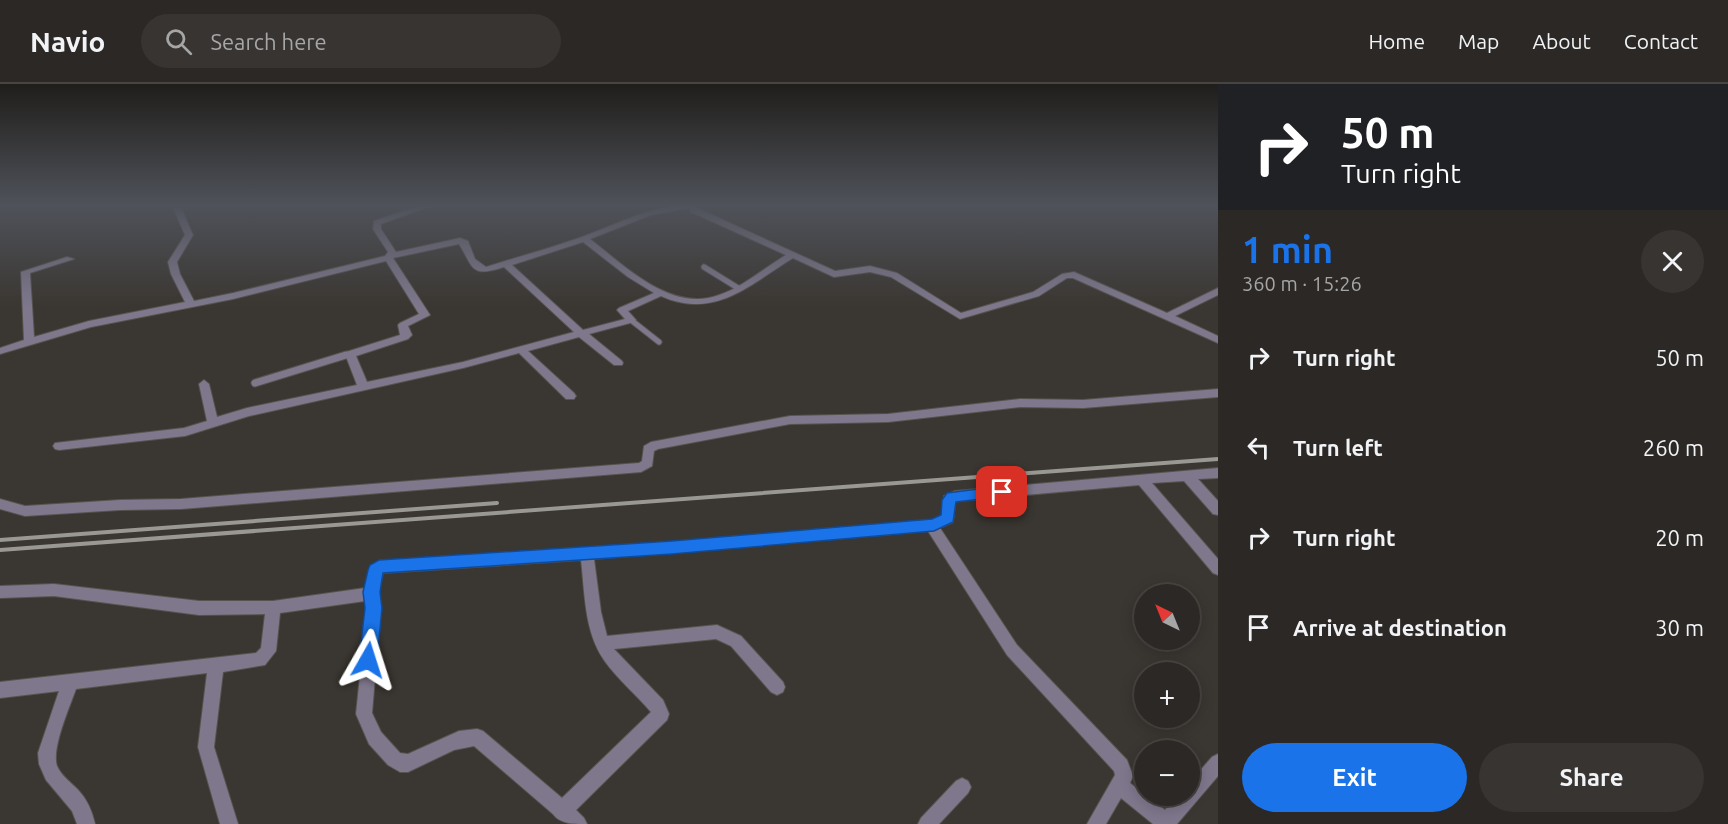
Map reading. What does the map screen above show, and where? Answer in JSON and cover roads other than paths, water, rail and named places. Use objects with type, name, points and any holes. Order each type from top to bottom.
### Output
[{"type":"street","points":[[188,240],[173,258],[172,266],[191,305]]},
{"type":"street","points":[[385,240],[392,252],[389,257]]},
{"type":"street","points":[[0,351],[89,324],[191,305],[318,277],[389,257],[460,241],[465,243],[469,257],[482,270],[582,240]]},
{"type":"street","points":[[585,240],[661,293],[673,299],[705,302],[722,297],[791,256]]},
{"type":"street","points":[[758,240],[834,274],[870,270],[885,272],[910,284],[960,316],[1036,294],[1068,275],[1089,281],[1218,340]]},
{"type":"street","points":[[363,387],[350,354],[404,337],[407,334],[403,325],[425,315],[389,257]]},
{"type":"street","points":[[29,341],[25,272],[32,268],[70,259]]},
{"type":"street","points":[[506,264],[582,334],[618,363]]},
{"type":"street","points":[[1167,316],[1218,291]]},
{"type":"street","points":[[59,446],[185,432],[247,412],[521,350],[631,320],[622,310],[661,293]]},
{"type":"street","points":[[521,350],[570,396]]},
{"type":"street","points":[[204,384],[213,423]]},
{"type":"street","points":[[0,504],[25,511],[182,504],[572,474],[641,467],[648,463],[648,449],[655,445],[790,420],[888,418],[1020,403],[1083,404],[1218,393]]},
{"type":"street","points":[[578,824],[561,812],[477,737],[459,740],[408,763],[400,763],[393,759],[375,738],[364,714],[374,608],[371,592],[376,570],[379,567],[587,554],[931,525],[946,521],[949,515],[950,498],[955,496],[1218,473]]},
{"type":"street","points":[[1187,476],[1218,510]]},
{"type":"street","points":[[1142,480],[1218,569]]},
{"type":"street","points":[[931,525],[1012,650],[1121,766],[1124,776],[1096,824]]},
{"type":"street","points":[[561,812],[661,714],[657,706],[615,661],[603,643],[594,610],[587,554]]},
{"type":"street","points":[[0,592],[54,590],[200,608],[273,607],[364,596],[371,592]]},
{"type":"street","points":[[0,690],[252,662],[266,656],[268,651],[273,607]]},
{"type":"street","points":[[603,643],[717,632],[736,641],[777,687]]},
{"type":"street","points":[[216,666],[206,747],[229,824]]},
{"type":"street","points":[[70,683],[47,753],[47,763],[54,778],[80,806],[86,824]]},
{"type":"street","points":[[1118,785],[1167,823],[1218,763]]},
{"type":"street","points":[[927,824],[962,787]]},
{"type":"lane","points":[[704,267],[738,288]]},
{"type":"lane","points":[[631,320],[659,342]]},
{"type":"lane","points":[[255,383],[350,354]]},
{"type":"railway","points":[[0,550],[1218,459]]},
{"type":"railway","points":[[0,540],[497,503]]}]
